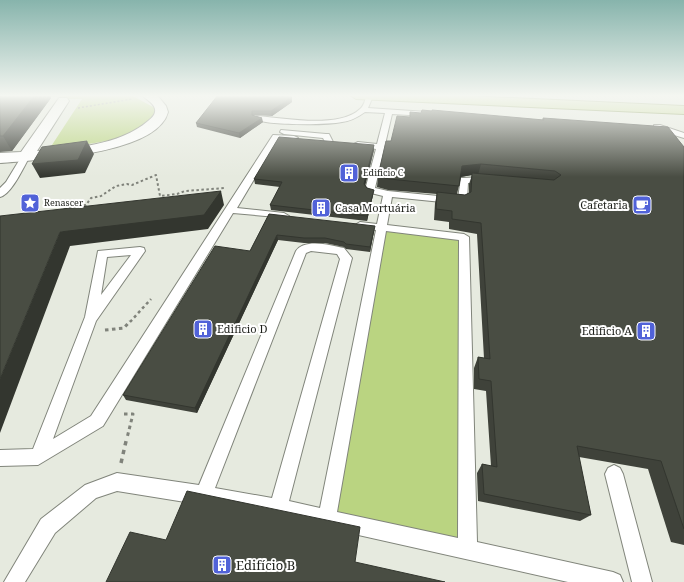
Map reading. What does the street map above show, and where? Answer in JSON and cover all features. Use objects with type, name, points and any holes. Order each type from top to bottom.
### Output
[{"type":"street","points":[[26,156],[54,122]]},
{"type":"street","points":[[0,158],[94,148],[116,143],[142,133],[156,122]]},
{"type":"lane","points":[[0,458],[38,457],[97,421],[231,210],[285,122]]},
{"type":"lane","points":[[310,122],[327,122]]},
{"type":"lane","points":[[387,122],[370,190],[388,194],[462,201],[464,180],[492,181]]},
{"type":"lane","points":[[652,127],[682,138]]},
{"type":"lane","points":[[278,134],[333,142]]},
{"type":"lane","points":[[351,144],[381,147]]},
{"type":"lane","points":[[0,194],[10,183],[26,156]]},
{"type":"lane","points":[[327,519],[388,194]]},
{"type":"lane","points":[[231,210],[294,217]]},
{"type":"lane","points":[[350,224],[464,236],[468,551]]},
{"type":"lane","points":[[204,495],[301,251],[310,247],[340,251],[346,258],[278,508]]},
{"type":"lane","points":[[38,457],[90,319],[102,254],[140,251],[90,319]]},
{"type":"lane","points":[[614,474],[642,582]]},
{"type":"lane","points":[[14,582],[48,526],[91,491],[117,482],[278,508],[613,582]]},
{"type":"path","points":[[58,213],[64,208],[86,205],[91,198],[101,196],[116,186],[127,184],[132,185],[156,175],[160,196],[206,190]]},
{"type":"path","points":[[85,332],[124,328],[133,319]]},
{"type":"path","points":[[102,414],[133,414],[117,482]]},
{"type":"green space","points":[[67,122],[147,122],[134,131],[108,141],[50,148]]},
{"type":"green space","points":[[381,227],[464,237],[468,551],[327,519]]},
{"type":"building","points":[[0,122],[14,122],[3,136],[0,136]]},
{"type":"building","points":[[197,122],[256,122],[239,133]]},
{"type":"building","name":"Edificio A","points":[[396,122],[601,122],[668,127],[684,147],[684,529],[661,461],[577,446],[591,515],[484,494],[482,464],[497,467],[491,381],[479,379],[478,357],[490,359],[481,223],[452,219],[452,211],[436,209],[437,192],[465,195],[471,192],[472,173],[554,180],[561,175],[555,171],[481,164],[462,166],[459,186],[389,179],[378,176],[386,141],[391,141]]},
{"type":"building","points":[[279,137],[374,145],[364,184],[367,188],[374,190],[367,216],[270,205],[282,182],[254,179]]},
{"type":"building","points":[[87,141],[78,160],[32,164],[42,147]]},
{"type":"building","points":[[221,191],[204,215],[60,232],[0,379],[0,216]]},
{"type":"building","name":"Edificio D","points":[[269,214],[375,226],[370,247],[346,244],[344,242],[325,238],[304,238],[277,235],[195,408],[123,395],[215,246],[250,251]]},
{"type":"building","points":[[187,491],[360,527],[355,562],[445,582],[106,582],[130,532],[166,540]]},
{"type":"place","name":"Edificio C","points":[[349,173]]},
{"type":"place","name":"Renascer","points":[[30,203]]},
{"type":"place","name":"Cafetaria","points":[[642,205]]},
{"type":"place","name":"Casa Mortuária","points":[[321,208]]},
{"type":"place","name":"Edificio D","points":[[203,329]]},
{"type":"place","name":"Edificio A","points":[[646,331]]},
{"type":"place","name":"Edifício B","points":[[222,565]]}]
